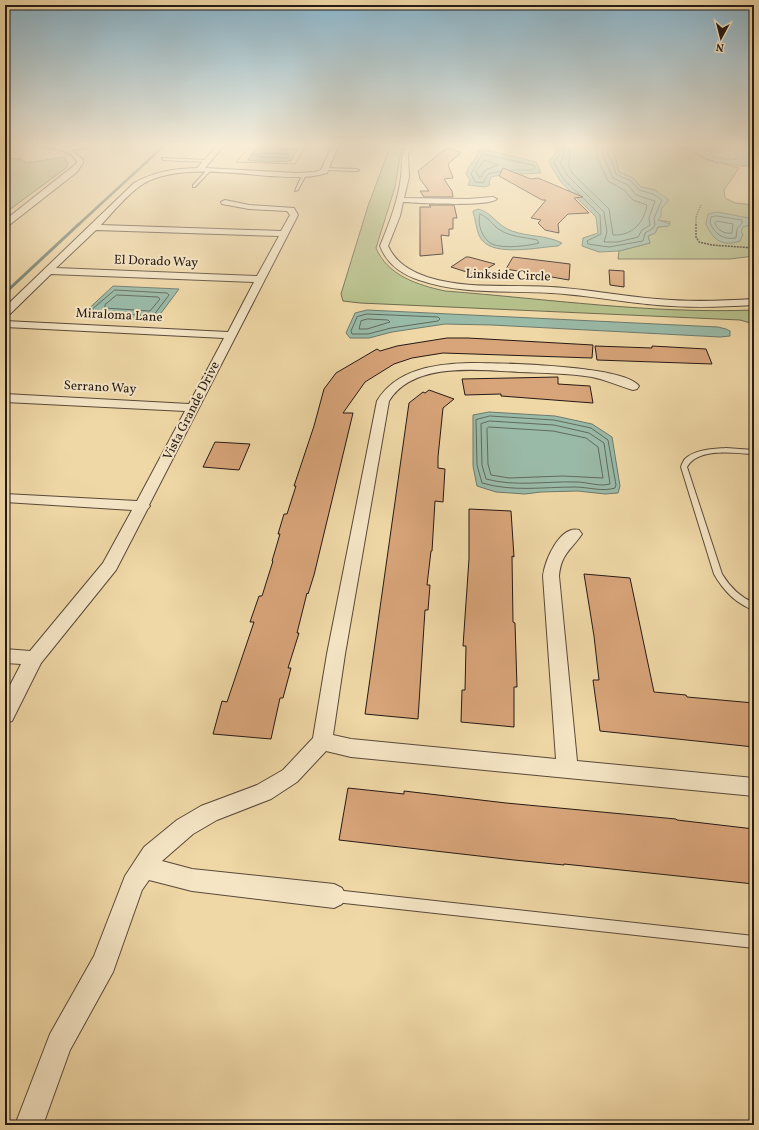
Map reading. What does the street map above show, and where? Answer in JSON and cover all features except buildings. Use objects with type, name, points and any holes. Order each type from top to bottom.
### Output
[{"type":"street","points":[[5,224],[40,197]]},
{"type":"street","points":[[5,312],[125,197]]},
{"type":"street","name":"Linkside Circle","points":[[401,197],[396,216],[384,242],[384,247],[386,253],[404,269],[425,279],[475,288],[572,292],[658,302],[710,304],[754,302]]},
{"type":"street","points":[[400,200],[462,201],[493,199]]},
{"type":"street","name":"Vista Grande Drive","points":[[5,715],[34,658],[50,637],[95,587],[110,566],[143,506],[294,215],[291,210],[240,206],[225,202]]},
{"type":"street","points":[[94,227],[285,234]]},
{"type":"street","name":"El Dorado Way","points":[[49,271],[261,279]]},
{"type":"street","name":"Miraloma Lane","points":[[5,324],[232,335]]},
{"type":"street","points":[[29,1125],[59,1042],[93,985],[104,962],[133,884],[142,867],[152,855],[185,827],[209,813],[264,792],[290,776],[313,753],[322,741],[336,654],[383,401],[389,391],[406,378],[425,371],[446,367],[467,366],[580,371],[619,379],[633,386]]},
{"type":"street","name":"Serrano Way","points":[[5,398],[194,408]]},
{"type":"street","points":[[5,498],[143,506]]},
{"type":"street","points":[[567,769],[551,576],[557,552],[574,534]]},
{"type":"street","points":[[5,656],[34,658]]},
{"type":"street","points":[[322,741],[351,748],[754,787]]},
{"type":"street","points":[[142,867],[192,880],[334,896]]},
{"type":"lane","points":[[754,452],[728,450],[707,452],[691,457],[687,460],[684,467],[718,574],[732,594],[754,607]]},
{"type":"lane","points":[[334,896],[754,942]]},
{"type":"path","points":[[701,205],[696,217],[696,237],[699,242],[712,245],[754,248]]},
{"type":"green space","points":[[5,197],[27,197],[5,213]]},
{"type":"green space","points":[[371,197],[392,197],[376,248],[381,258],[388,266],[405,278],[425,286],[445,291],[638,308],[715,311],[754,310],[754,324],[740,320],[343,301],[341,294]]},
{"type":"green space","points":[[657,197],[725,197],[735,203],[754,205],[754,256],[730,259],[618,259],[619,251],[650,243],[648,236],[655,233],[658,227],[668,226],[670,222],[657,220],[661,209]]},
{"type":"water","points":[[576,197],[664,197],[669,200],[661,209],[661,216],[658,220],[670,224],[668,226],[658,227],[655,233],[648,236],[650,243],[619,251],[599,252],[582,246],[583,238],[598,233],[596,217]]},
{"type":"water","points":[[478,209],[487,213],[507,229],[556,240],[562,243],[558,246],[518,250],[507,250],[488,245],[482,240],[477,230],[473,211]]},
{"type":"water","points":[[717,212],[749,218],[754,220],[754,224],[743,227],[741,232],[743,234],[740,241],[728,243],[719,241],[715,238],[706,224],[708,214]]},
{"type":"water","points":[[113,286],[179,289],[155,321],[81,316]]},
{"type":"water","points":[[367,310],[718,327],[730,331],[730,336],[720,337],[492,325],[445,324],[392,332],[369,338],[350,338],[346,333],[355,313]]},
{"type":"water","points":[[489,412],[555,416],[592,424],[612,437],[620,486],[618,493],[605,494],[578,491],[525,494],[496,492],[477,486],[473,466],[473,415]]},
{"type":"waterway","points":[[78,225],[109,197]]},
{"type":"waterway","points":[[5,293],[79,224]]}]
